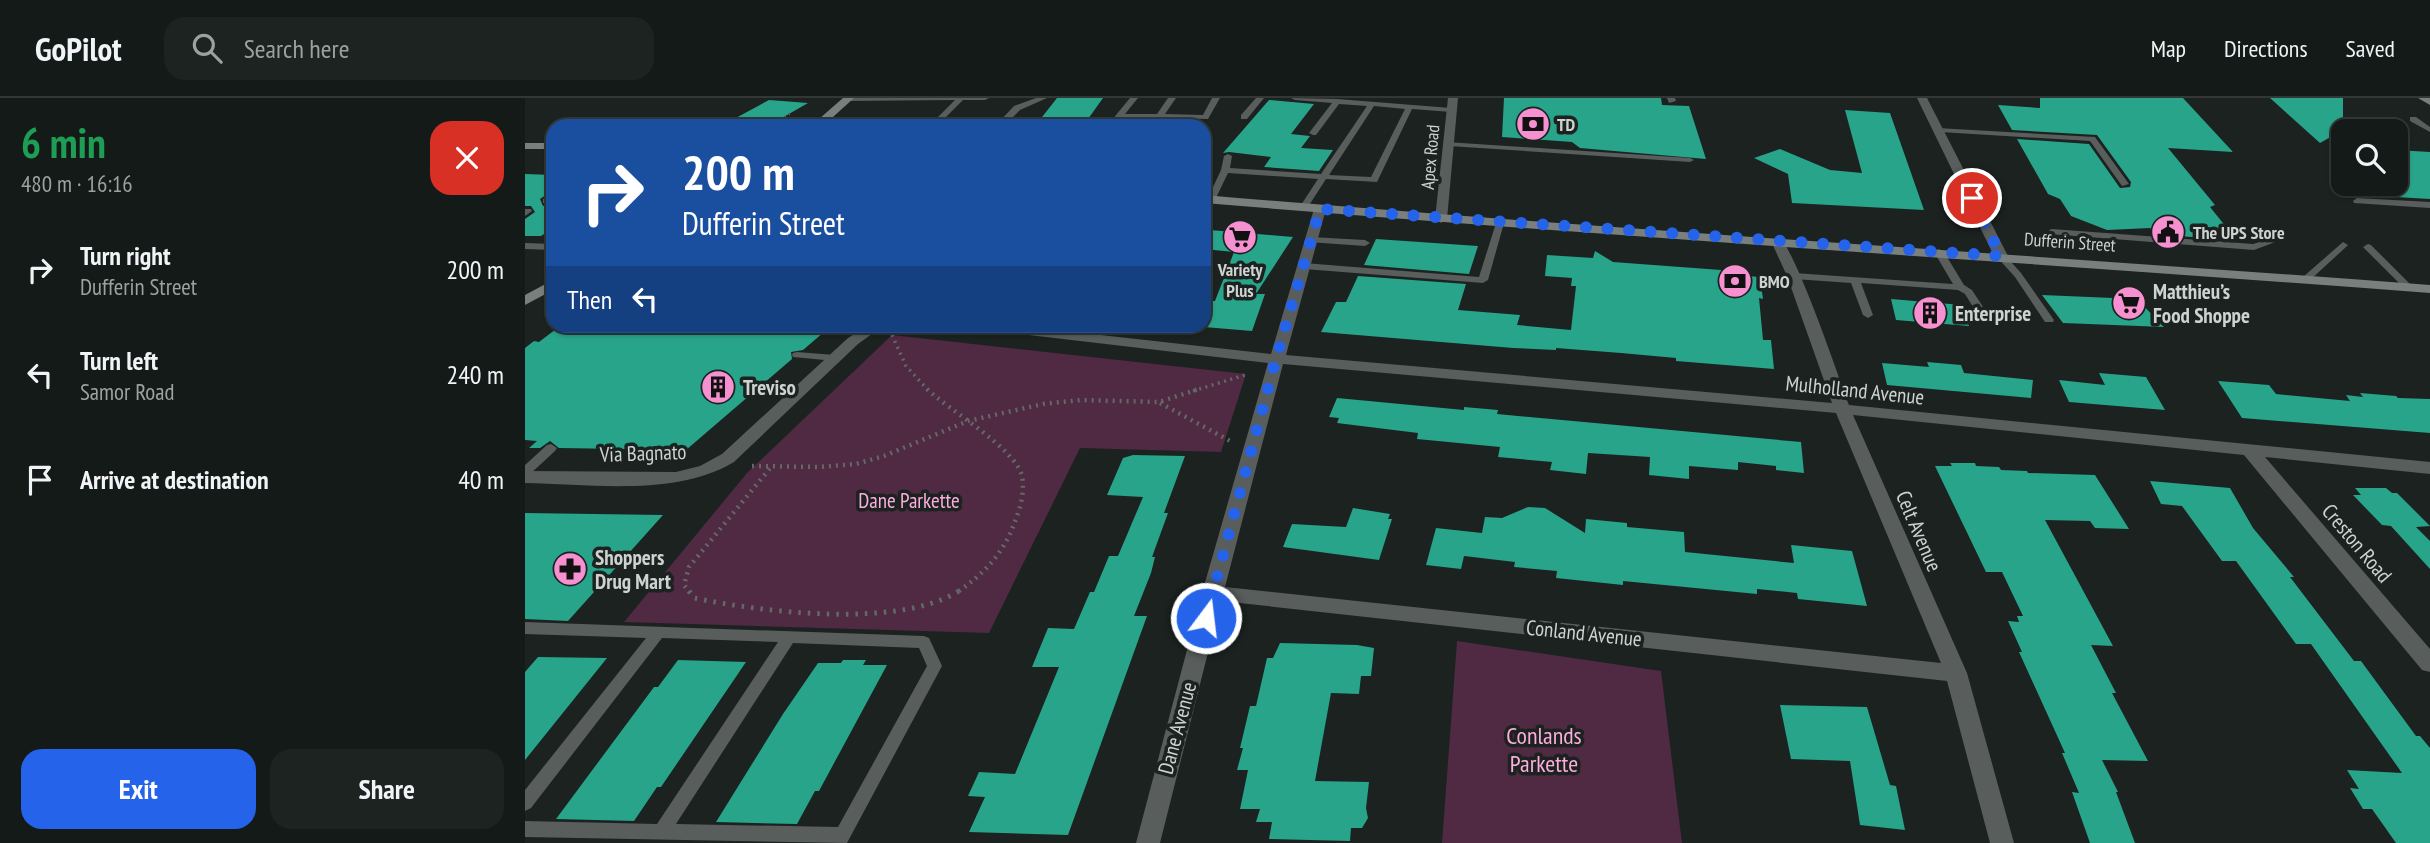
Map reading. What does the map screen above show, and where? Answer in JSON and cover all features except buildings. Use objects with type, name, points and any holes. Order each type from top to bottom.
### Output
[{"type":"main road","points":[[824,119],[849,98]]},
{"type":"main road","points":[[2423,98],[2430,102]]},
{"type":"main road","points":[[817,119],[837,108]]},
{"type":"main road","points":[[525,146],[546,148]]},
{"type":"main road","name":"Dufferin Street","points":[[1211,199],[1441,219],[2001,256],[2430,289]]},
{"type":"main road","points":[[525,301],[546,288]]},
{"type":"street","points":[[1922,98],[2001,256]]},
{"type":"street","name":"Apex Road","points":[[1441,219],[1452,104]]},
{"type":"street","name":"Dane Avenue","points":[[1147,843],[1276,359],[1320,209]]},
{"type":"street","name":"Celt Avenue","points":[[1778,241],[1794,276],[1842,409],[1956,673],[2002,843]]},
{"type":"street","name":"Via Bagnato","points":[[525,477],[668,479],[700,473],[728,458],[864,333]]},
{"type":"street","points":[[1047,333],[1276,359]]},
{"type":"street","name":"Mulholland Avenue","points":[[1276,359],[1842,409],[2430,468]]},
{"type":"street","name":"Creston Road","points":[[2251,452],[2430,664]]},
{"type":"street","name":"Conland Avenue","points":[[1213,593],[1956,673]]},
{"type":"lane","points":[[849,98],[981,101]]},
{"type":"lane","points":[[1038,109],[1044,98]]},
{"type":"lane","points":[[1006,119],[1017,108],[1044,98]]},
{"type":"lane","points":[[1118,119],[1134,98]]},
{"type":"lane","points":[[1160,116],[1173,98]]},
{"type":"lane","points":[[1121,116],[1205,117],[1216,98]]},
{"type":"lane","points":[[1244,117],[1260,98]]},
{"type":"lane","points":[[1295,98],[1409,107],[1452,104]]},
{"type":"lane","points":[[899,106],[907,99]]},
{"type":"lane","points":[[919,106],[925,99]]},
{"type":"lane","points":[[940,106],[947,100]]},
{"type":"lane","points":[[940,119],[960,100]]},
{"type":"lane","points":[[1313,133],[1337,101]]},
{"type":"lane","points":[[1303,208],[1371,105]]},
{"type":"lane","points":[[1225,170],[1374,180],[1409,107]]},
{"type":"lane","points":[[2430,120],[2413,119],[2430,130]]},
{"type":"lane","points":[[1940,130],[2092,139],[2125,184]]},
{"type":"lane","points":[[1448,144],[1690,160]]},
{"type":"lane","points":[[1211,194],[1225,170],[1229,156]]},
{"type":"lane","points":[[2357,201],[2430,205]]},
{"type":"lane","points":[[1304,265],[1483,280],[1500,223]]},
{"type":"lane","points":[[2052,232],[2255,247],[2273,241]]},
{"type":"lane","points":[[525,240],[546,241]]},
{"type":"lane","points":[[1311,240],[1365,243]]},
{"type":"lane","points":[[2306,279],[2343,245]]},
{"type":"lane","points":[[525,246],[546,247]]},
{"type":"lane","points":[[2368,247],[2407,287]]},
{"type":"lane","points":[[1939,252],[1960,287]]},
{"type":"lane","points":[[2001,256],[2018,275],[2049,320]]},
{"type":"lane","points":[[1794,276],[1960,287],[1969,292],[1982,313]]},
{"type":"lane","points":[[1855,280],[1868,315]]},
{"type":"lane","points":[[797,355],[835,358]]},
{"type":"lane","points":[[525,472],[551,448]]},
{"type":"lane","points":[[525,628],[924,642],[935,666],[840,839],[661,831],[525,829]]},
{"type":"lane","points":[[525,803],[659,632]]},
{"type":"lane","points":[[661,831],[789,637]]},
{"type":"path","points":[[781,119],[791,113]]},
{"type":"path","points":[[771,467],[689,567],[684,585],[694,598],[731,606],[806,614],[903,611],[933,604],[964,587],[990,566],[1009,540],[1023,498],[1021,472],[1013,460],[920,383],[899,359],[892,333]]},
{"type":"path","points":[[752,466],[819,467],[856,464],[884,456],[968,421],[1043,404],[1081,400],[1159,402],[1255,372]]},
{"type":"path","points":[[1159,402],[1232,442]]},
{"type":"green space","name":"Dane Parkette","points":[[892,335],[1246,374],[1221,452],[1080,448],[989,633],[624,622],[747,473]]},
{"type":"green space","name":"Conlands Parkette","points":[[1457,641],[1661,671],[1682,843],[1442,843]]},
{"type":"place","name":"TD","points":[[1533,124]]},
{"type":"place","name":"The UPS Store","points":[[2168,232]]},
{"type":"place","name":"Variety Plus","points":[[1240,237]]},
{"type":"place","name":"BMO","points":[[1735,281]]},
{"type":"place","name":"Matthieu’s Food Shoppe","points":[[2129,303]]},
{"type":"place","name":"Enterprise","points":[[1930,313]]},
{"type":"place","name":"Treviso","points":[[718,387]]},
{"type":"place","name":"Shoppers Drug Mart","points":[[570,569]]},
{"type":"route","points":[[1206,618],[1276,359],[1320,209],[2001,256],[1972,198]]}]
